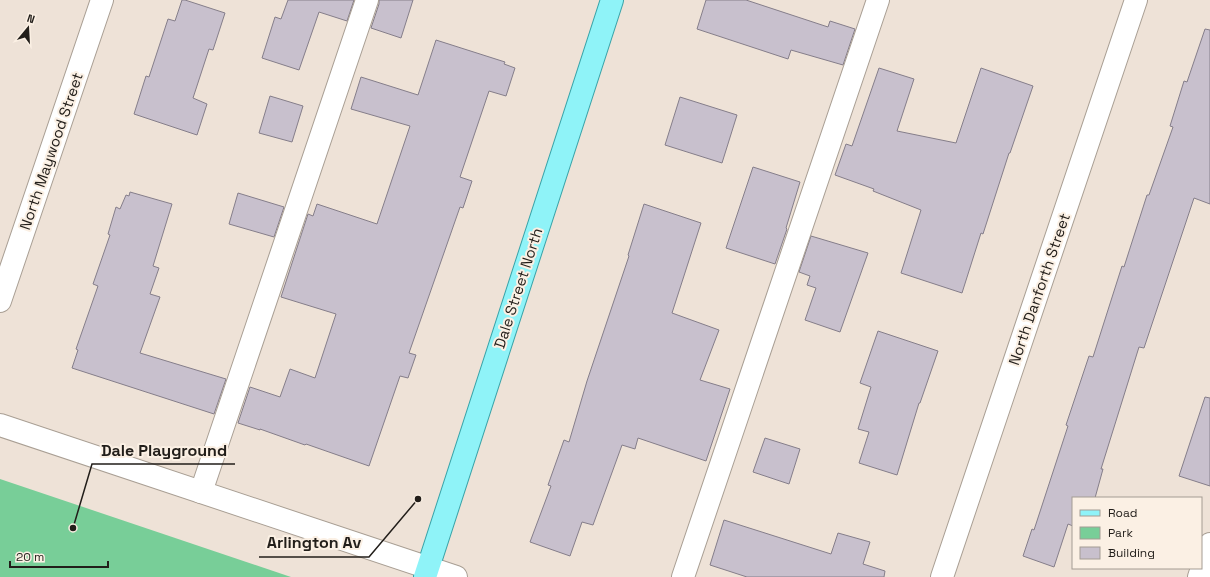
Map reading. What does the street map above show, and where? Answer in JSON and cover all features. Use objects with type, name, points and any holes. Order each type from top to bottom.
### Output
[{"type":"main road","name":"Dale Street North","points":[[426,573],[612,0]]},
{"type":"street","name":"North Maywood Street","points":[[0,301],[102,0]]},
{"type":"street","points":[[201,492],[367,0]]},
{"type":"street","points":[[683,577],[878,0]]},
{"type":"street","name":"North Danforth Street","points":[[942,577],[1136,0]]},
{"type":"street","points":[[0,425],[201,492],[426,573],[456,577]]},
{"type":"street","points":[[1202,568],[1210,544]]},
{"type":"green space","points":[[0,479],[291,577],[0,577]]},
{"type":"building","points":[[182,0],[225,13],[213,50],[209,49],[193,98],[207,104],[197,135],[134,114],[146,76],[149,77],[168,19],[175,21]]},
{"type":"building","points":[[288,0],[354,0],[347,21],[319,12],[299,70],[262,58],[275,17],[281,19]]},
{"type":"building","points":[[379,0],[413,0],[401,38],[371,28]]},
{"type":"building","points":[[706,0],[746,0],[828,27],[830,21],[855,29],[843,65],[791,50],[788,59],[697,29]]},
{"type":"building","points":[[1205,29],[1210,30],[1210,204],[1194,198],[1144,348],[1139,347],[1101,469],[1103,469],[1095,497],[1072,497],[1072,526],[1068,524],[1054,567],[1023,556],[1032,529],[1034,530],[1089,356],[1093,357],[1122,266],[1124,267],[1147,195],[1149,195],[1173,127],[1170,126],[1184,81],[1187,82]]},
{"type":"building","points":[[436,40],[505,62],[504,64],[515,68],[506,96],[489,91],[460,177],[472,181],[463,208],[460,207],[409,353],[416,355],[408,378],[400,376],[369,466],[306,444],[305,445],[238,423],[250,387],[280,397],[290,369],[315,378],[336,314],[281,297],[308,214],[313,216],[317,204],[377,224],[410,126],[351,109],[361,77],[418,95]]},
{"type":"building","points":[[879,68],[914,79],[897,131],[956,143],[981,68],[1033,86],[1009,153],[983,234],[981,233],[962,293],[901,273],[921,210],[873,191],[874,189],[835,175],[846,144],[852,146]]},
{"type":"building","points":[[270,96],[303,106],[292,142],[259,133]]},
{"type":"building","points":[[680,97],[737,115],[722,163],[665,145]]},
{"type":"building","points":[[753,167],[800,182],[786,228],[787,229],[775,264],[726,248]]},
{"type":"building","points":[[130,192],[172,204],[153,266],[159,268],[150,294],[160,297],[140,353],[226,379],[214,414],[72,368],[78,350],[76,349],[98,286],[93,284],[110,235],[108,234],[116,207],[120,209],[126,195],[129,196]]},
{"type":"building","points":[[238,193],[284,207],[274,237],[229,224]]},
{"type":"building","points":[[644,204],[701,223],[672,313],[719,330],[700,380],[730,389],[706,461],[638,438],[635,449],[622,445],[593,525],[582,522],[570,556],[530,542],[551,486],[548,485],[564,440],[569,442],[587,381],[629,256],[628,255]]},
{"type":"building","points":[[811,236],[868,253],[840,332],[805,320],[816,288],[807,285],[810,276],[799,272]]},
{"type":"building","points":[[878,331],[938,351],[919,403],[897,475],[859,463],[869,432],[858,429],[871,387],[860,383]]},
{"type":"building","points":[[1205,397],[1210,398],[1210,486],[1179,476]]},
{"type":"building","points":[[765,438],[800,449],[789,484],[753,472]]},
{"type":"building","points":[[724,520],[831,554],[838,533],[870,542],[863,564],[885,571],[884,577],[747,577],[710,565]]},
{"type":"place","name":"Arlington Av","points":[[418,499]]},
{"type":"place","name":"Dale Playground","points":[[73,528]]}]
